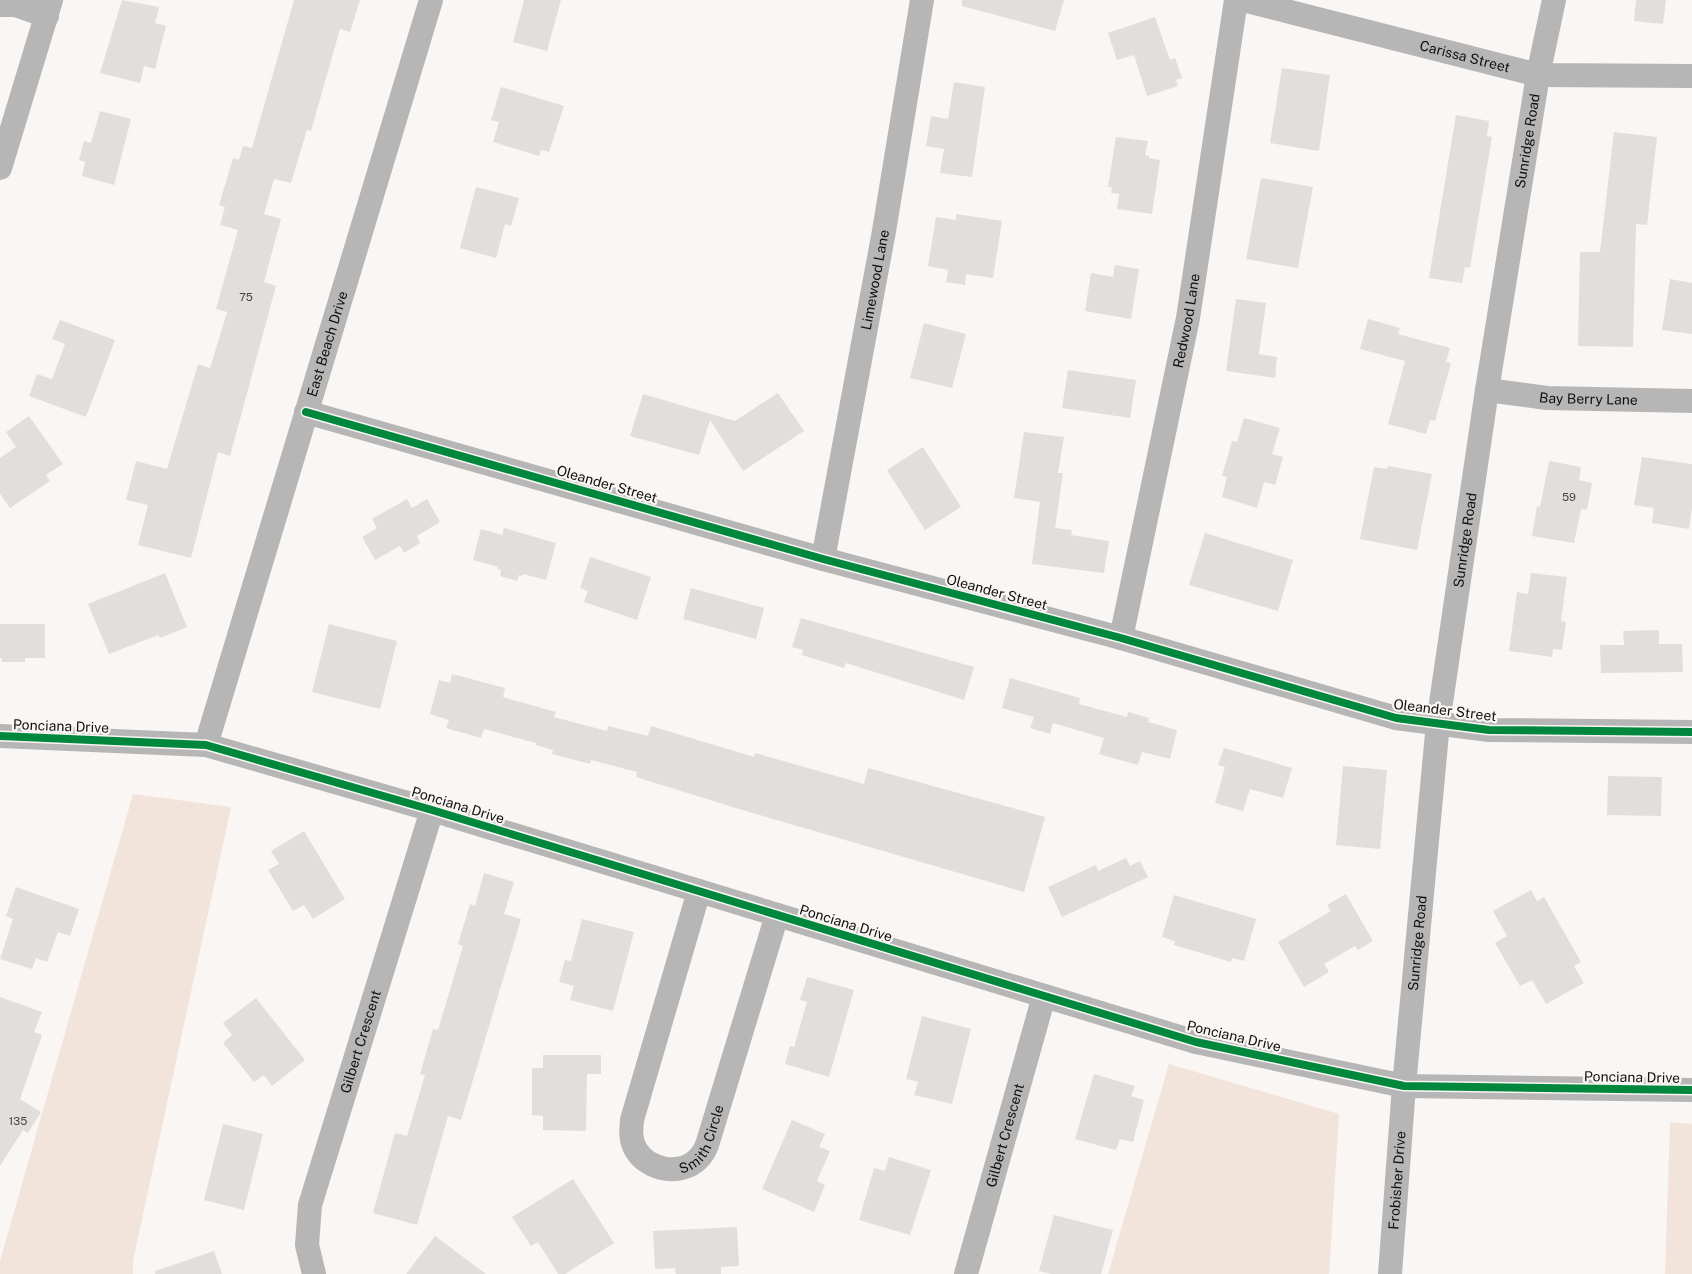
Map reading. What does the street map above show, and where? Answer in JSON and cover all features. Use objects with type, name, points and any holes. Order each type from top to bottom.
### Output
[{"type":"street","name":"East Beach Drive","points":[[206,745],[431,0]]},
{"type":"street","name":"Limewood Lane","points":[[823,558],[884,231],[922,0]]},
{"type":"street","name":"Redwood Lane","points":[[1121,638],[1188,318],[1236,0]]},
{"type":"street","name":"Carissa Street","points":[[1243,0],[1538,76],[1692,76]]},
{"type":"street","name":"Sunridge Road","points":[[1404,1086],[1438,723],[1487,390],[1538,76],[1554,0]]},
{"type":"street","points":[[0,5],[49,8],[0,168]]},
{"type":"street","name":"Bay Berry Lane","points":[[1487,390],[1547,398],[1692,401]]},
{"type":"street","name":"Oleander Street","points":[[306,412],[823,558],[1121,638],[1396,718],[1490,730],[1692,732]]},
{"type":"street","name":"Ponciana Drive","points":[[0,737],[206,745],[432,810],[1196,1042],[1404,1086],[1692,1090]]},
{"type":"street","name":"Gilbert Crescent","points":[[314,1274],[307,1245],[310,1205],[432,810]]},
{"type":"street","name":"Smith Circle","points":[[699,891],[632,1120],[631,1136],[636,1150],[646,1162],[659,1168],[672,1170],[689,1166],[698,1159],[707,1146],[777,915]]},
{"type":"street","name":"Gilbert Crescent","points":[[966,1274],[1044,996]]},
{"type":"street","name":"Frobisher Drive","points":[[1390,1274],[1404,1086]]},
{"type":"shaded area","points":[[133,794],[231,807],[133,1261],[133,1274],[0,1274],[0,1261]]},
{"type":"shaded area","points":[[1169,1064],[1339,1114],[1329,1274],[1108,1274]]},
{"type":"shaded area","points":[[1670,1122],[1692,1124],[1692,1274],[1665,1274]]},
{"type":"building","points":[[122,0],[159,7],[155,23],[166,26],[155,69],[144,66],[140,83],[100,73]]},
{"type":"building","points":[[294,0],[360,0],[350,32],[340,29],[311,131],[307,130],[291,183],[274,179],[264,214],[281,219],[264,282],[276,286],[230,456],[218,452],[191,558],[138,545],[148,505],[126,500],[136,461],[167,469],[198,364],[210,368],[227,312],[216,309],[238,230],[220,225],[225,207],[219,205],[233,158],[239,160],[243,146],[252,148]]},
{"type":"building","points":[[524,0],[561,0],[547,51],[513,42]]},
{"type":"building","points":[[962,0],[1064,0],[1055,31],[962,6]]},
{"type":"building","points":[[1636,0],[1666,0],[1663,24],[1634,21]]},
{"type":"building","points":[[1155,17],[1170,60],[1175,58],[1182,78],[1176,80],[1178,86],[1147,96],[1134,55],[1117,60],[1108,33]]},
{"type":"building","points":[[1282,68],[1330,75],[1319,151],[1270,143]]},
{"type":"building","points":[[954,82],[985,87],[972,177],[940,173],[944,149],[926,146],[931,116],[948,119]]},
{"type":"building","points":[[501,87],[564,106],[549,152],[541,150],[539,156],[493,142],[499,122],[491,120]]},
{"type":"building","points":[[100,111],[131,119],[114,185],[82,176],[85,162],[79,160],[84,141],[91,143]]},
{"type":"building","points":[[1456,115],[1489,121],[1487,136],[1492,137],[1470,268],[1465,267],[1462,283],[1429,278]]},
{"type":"building","points":[[1614,132],[1657,137],[1647,225],[1636,224],[1633,347],[1578,346],[1580,252],[1600,252]]},
{"type":"building","points":[[1116,137],[1148,141],[1145,155],[1149,156],[1149,158],[1160,160],[1152,214],[1117,209],[1119,194],[1111,193],[1112,187],[1108,187]]},
{"type":"building","points":[[1261,178],[1313,187],[1298,268],[1246,259]]},
{"type":"building","points":[[476,187],[519,198],[511,226],[505,224],[496,258],[460,248]]},
{"type":"building","points":[[956,214],[1002,221],[993,278],[966,274],[965,285],[946,282],[948,270],[928,266],[936,217],[956,220]]},
{"type":"building","points":[[1115,265],[1139,269],[1131,319],[1085,311],[1091,273],[1113,277]]},
{"type":"building","points":[[1670,279],[1692,283],[1692,334],[1662,330]]},
{"type":"building","points":[[1236,299],[1266,303],[1259,354],[1277,357],[1275,378],[1226,371]]},
{"type":"building","points":[[1368,319],[1400,328],[1398,334],[1450,348],[1446,362],[1451,363],[1435,421],[1430,420],[1426,434],[1388,424],[1405,361],[1360,349]]},
{"type":"building","points":[[60,320],[115,340],[86,417],[29,396],[37,374],[52,379],[65,344],[52,339]]},
{"type":"building","points":[[924,323],[966,334],[952,388],[910,378]]},
{"type":"building","points":[[1068,370],[1136,380],[1130,418],[1062,408]]},
{"type":"building","points":[[778,393],[804,431],[743,471],[710,420],[699,455],[630,436],[643,394],[735,421]]},
{"type":"building","points":[[29,416],[63,464],[46,475],[50,481],[10,508],[0,494],[0,458],[16,447],[6,432]]},
{"type":"building","points":[[1244,418],[1280,428],[1272,454],[1283,457],[1275,485],[1264,482],[1257,508],[1222,497],[1227,477],[1222,476],[1232,441],[1237,442]]},
{"type":"building","points":[[1024,432],[1064,437],[1058,473],[1063,473],[1055,528],[1072,530],[1071,535],[1109,541],[1104,573],[1032,564],[1040,502],[1014,498]]},
{"type":"building","points":[[923,447],[961,507],[925,530],[887,470]]},
{"type":"building","points":[[1642,457],[1692,464],[1692,508],[1689,529],[1652,523],[1654,508],[1634,505]]},
{"type":"building","points":[[1549,461],[1581,467],[1579,480],[1592,483],[1587,510],[1581,509],[1574,543],[1532,536],[1537,506],[1540,507]]},
{"type":"building","points":[[1388,466],[1432,474],[1417,550],[1360,539],[1374,467],[1387,469]]},
{"type":"building","points":[[407,499],[412,508],[427,499],[440,522],[417,536],[420,543],[404,553],[400,546],[375,560],[362,537],[377,528],[372,519]]},
{"type":"building","points":[[504,528],[556,543],[546,580],[523,574],[522,576],[519,575],[517,581],[500,576],[501,570],[497,569],[498,567],[473,560],[481,529],[502,535]]},
{"type":"building","points":[[1205,533],[1293,560],[1278,611],[1189,585]]},
{"type":"building","points":[[590,557],[651,577],[637,620],[584,602],[588,591],[580,588]]},
{"type":"building","points":[[165,573],[187,627],[160,638],[158,635],[109,654],[88,604]]},
{"type":"building","points":[[1531,573],[1567,577],[1561,621],[1566,622],[1562,650],[1553,649],[1552,657],[1509,651],[1517,592],[1528,594]]},
{"type":"building","points":[[691,588],[764,608],[756,639],[683,619]]},
{"type":"building","points":[[801,618],[974,667],[964,700],[846,663],[844,668],[802,655],[803,650],[792,647]]},
{"type":"building","points":[[0,624],[45,624],[45,658],[25,658],[25,662],[2,662],[2,658],[0,658]]},
{"type":"building","points":[[329,624],[397,641],[380,709],[312,692]]},
{"type":"building","points":[[1659,630],[1659,644],[1682,644],[1683,672],[1601,673],[1600,645],[1624,645],[1623,631]]},
{"type":"building","points":[[452,674],[505,688],[503,697],[556,712],[554,717],[607,731],[608,726],[648,736],[651,726],[754,757],[755,753],[864,784],[868,768],[1045,817],[1024,892],[739,809],[636,777],[637,772],[591,760],[590,764],[552,754],[553,750],[536,745],[536,743],[484,729],[481,738],[446,728],[449,720],[430,714],[439,680],[450,683]]},
{"type":"building","points":[[1010,678],[1080,698],[1079,704],[1127,717],[1128,712],[1149,718],[1148,722],[1177,730],[1170,759],[1142,752],[1138,765],[1099,754],[1104,738],[1053,723],[1050,734],[1030,728],[1034,717],[1002,708]]},
{"type":"building","points":[[1224,748],[1292,768],[1283,798],[1250,789],[1243,811],[1215,803],[1225,767],[1218,765]]},
{"type":"building","points":[[1343,766],[1387,770],[1380,849],[1336,845]]},
{"type":"building","points":[[1608,776],[1662,777],[1661,816],[1607,815]]},
{"type":"building","points":[[304,831],[345,899],[313,919],[304,905],[293,911],[268,870],[279,864],[271,851]]},
{"type":"building","points":[[1126,858],[1130,866],[1140,861],[1148,877],[1062,917],[1048,887],[1096,865],[1098,871]]},
{"type":"building","points":[[484,873],[514,882],[504,914],[521,919],[461,1120],[448,1116],[417,1225],[373,1213],[395,1133],[407,1136],[425,1075],[420,1074],[433,1029],[438,1030],[463,946],[458,944],[470,904],[475,906]]},
{"type":"building","points":[[16,887],[79,909],[70,936],[58,932],[47,962],[36,958],[32,969],[0,959],[13,919],[6,916]]},
{"type":"building","points":[[1531,890],[1537,901],[1544,897],[1581,962],[1574,966],[1584,983],[1546,1004],[1532,980],[1520,986],[1495,943],[1507,936],[1493,911]]},
{"type":"building","points":[[1346,894],[1373,941],[1358,950],[1355,946],[1324,964],[1329,972],[1304,987],[1278,942],[1331,911],[1327,905]]},
{"type":"building","points":[[1174,895],[1256,919],[1244,961],[1232,958],[1231,962],[1174,945],[1175,941],[1162,937]]},
{"type":"building","points":[[582,919],[634,932],[613,1011],[570,1000],[574,986],[559,982],[565,960],[571,961]]},
{"type":"building","points":[[807,977],[854,990],[829,1077],[785,1064],[790,1046],[794,1047],[807,1002],[800,1000]]},
{"type":"building","points":[[0,997],[42,1012],[34,1032],[42,1035],[20,1099],[41,1112],[28,1133],[23,1130],[0,1166]]},
{"type":"building","points":[[256,998],[305,1060],[272,1086],[264,1075],[254,1082],[223,1043],[232,1035],[223,1023]]},
{"type":"building","points":[[922,1016],[971,1029],[952,1104],[914,1095],[918,1082],[906,1079]]},
{"type":"building","points":[[543,1055],[601,1055],[601,1074],[587,1074],[586,1131],[543,1130],[543,1116],[532,1115],[532,1068],[543,1068]]},
{"type":"building","points":[[1094,1074],[1135,1086],[1131,1096],[1144,1100],[1133,1142],[1120,1139],[1116,1150],[1075,1139]]},
{"type":"building","points":[[792,1120],[825,1134],[819,1147],[830,1151],[817,1181],[825,1185],[814,1212],[762,1189]]},
{"type":"building","points":[[223,1124],[263,1134],[244,1210],[204,1200]]},
{"type":"building","points":[[889,1157],[931,1170],[910,1235],[859,1220],[874,1168],[885,1171]]},
{"type":"building","points":[[573,1179],[614,1243],[565,1274],[558,1274],[538,1242],[531,1246],[512,1217]]},
{"type":"building","points":[[1054,1215],[1113,1230],[1101,1274],[1052,1274],[1039,1271]]},
{"type":"building","points":[[737,1227],[739,1266],[721,1267],[721,1274],[676,1274],[675,1268],[655,1269],[653,1231]]},
{"type":"building","points":[[435,1236],[486,1274],[406,1274]]},
{"type":"building","points":[[214,1251],[222,1274],[155,1274],[155,1271]]},
{"type":"cycle path","points":[[306,412],[823,559],[1121,638],[1396,718],[1489,730],[1692,732]]},
{"type":"cycle path","points":[[0,736],[206,745],[432,810],[1196,1042],[1404,1086],[1692,1090]]}]
